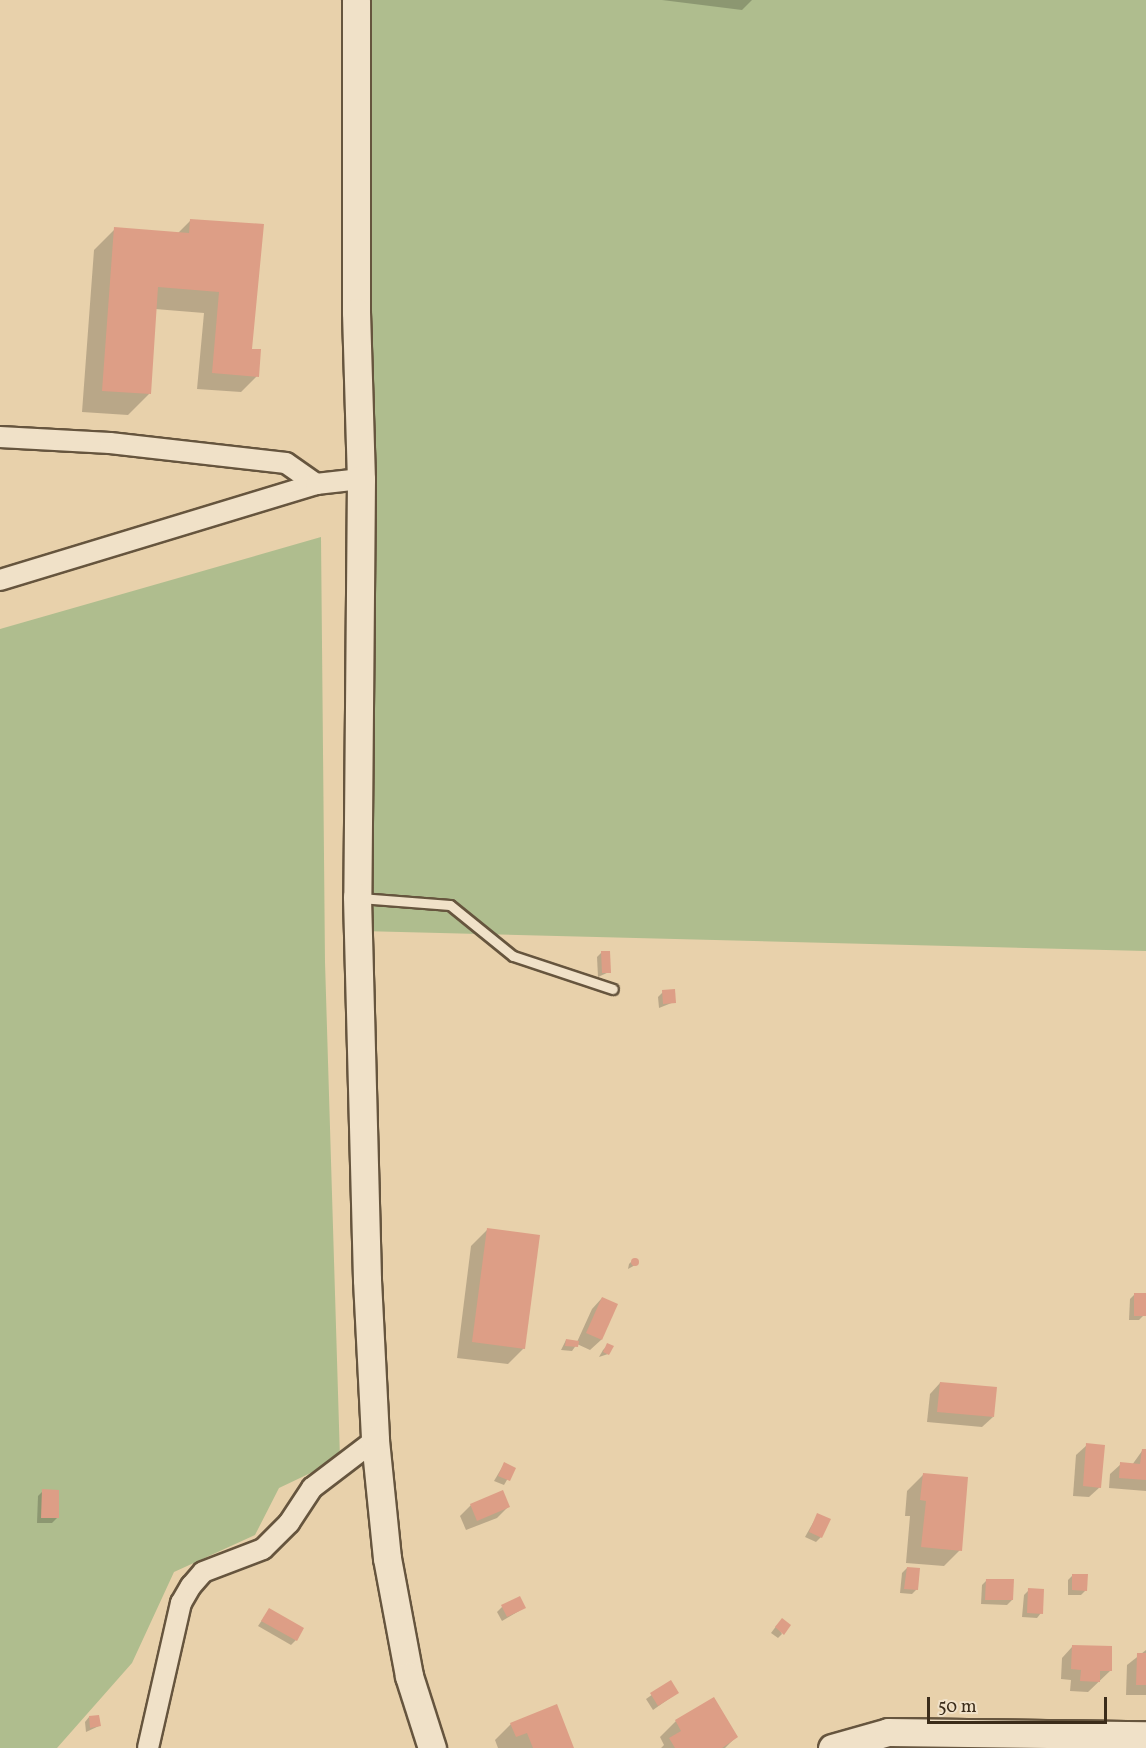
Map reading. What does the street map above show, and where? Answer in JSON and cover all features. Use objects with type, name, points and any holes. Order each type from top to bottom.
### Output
[{"type":"main road","points":[[356,0],[356,312],[362,479],[357,897],[363,1185],[375,1440],[387,1558],[409,1676],[432,1748]]},
{"type":"main road","points":[[832,1748],[888,1732],[1146,1735]]},
{"type":"street","points":[[0,437],[110,443],[286,463],[316,484]]},
{"type":"street","points":[[0,580],[316,484],[362,479]]},
{"type":"street","points":[[148,1748],[180,1603],[191,1586],[203,1572],[263,1549],[288,1523],[312,1488],[375,1440]]},
{"type":"lane","points":[[357,897],[450,905],[513,956],[613,989]]},
{"type":"green space","points":[[359,0],[1146,0],[1146,951],[361,931]]},
{"type":"green space","points":[[321,537],[325,962],[340,1459],[279,1488],[255,1535],[174,1572],[132,1663],[57,1748],[0,1748],[0,629]]},
{"type":"building","points":[[190,219],[264,224],[252,349],[261,349],[259,377],[212,373],[219,292],[158,287],[151,394],[102,391],[114,227],[189,233]]},
{"type":"building","points":[[601,951],[610,951],[611,973],[602,973]]},
{"type":"building","points":[[675,989],[676,1003],[663,1004],[662,990]]},
{"type":"building","points":[[487,1228],[540,1235],[525,1349],[472,1342]]},
{"type":"building","points":[[635,1258],[639,1262],[635,1266],[631,1262]]},
{"type":"building","points":[[1134,1293],[1146,1293],[1146,1316],[1134,1316]]},
{"type":"building","points":[[602,1297],[618,1304],[602,1340],[586,1333]]},
{"type":"building","points":[[566,1339],[579,1341],[578,1347],[565,1346]]},
{"type":"building","points":[[607,1343],[614,1346],[609,1355],[603,1352]]},
{"type":"building","points":[[940,1382],[997,1387],[994,1417],[937,1412]]},
{"type":"building","points":[[1086,1443],[1105,1445],[1101,1488],[1083,1486]]},
{"type":"building","points":[[1142,1449],[1146,1449],[1146,1480],[1119,1478],[1120,1462],[1140,1464]]},
{"type":"building","points":[[504,1462],[516,1468],[510,1481],[498,1476]]},
{"type":"building","points":[[923,1473],[968,1477],[962,1551],[921,1547],[926,1501],[920,1500]]},
{"type":"building","points":[[42,1489],[59,1490],[59,1518],[41,1518]]},
{"type":"building","points":[[503,1490],[510,1507],[477,1521],[470,1504]]},
{"type":"building","points":[[817,1513],[831,1519],[822,1538],[809,1532]]},
{"type":"building","points":[[907,1567],[920,1568],[918,1590],[904,1589]]},
{"type":"building","points":[[1072,1574],[1088,1574],[1087,1591],[1072,1590]]},
{"type":"building","points":[[986,1579],[1014,1579],[1013,1600],[985,1600]]},
{"type":"building","points":[[1028,1588],[1044,1589],[1043,1614],[1027,1613]]},
{"type":"building","points":[[520,1596],[526,1608],[507,1617],[501,1605]]},
{"type":"building","points":[[269,1608],[304,1628],[297,1641],[261,1621]]},
{"type":"building","points":[[782,1618],[791,1625],[784,1635],[775,1627]]},
{"type":"building","points":[[1072,1645],[1112,1646],[1112,1671],[1100,1671],[1100,1682],[1080,1681],[1081,1670],[1071,1669]]},
{"type":"building","points":[[1137,1653],[1146,1653],[1146,1685],[1136,1685]]},
{"type":"building","points":[[671,1680],[679,1693],[658,1706],[650,1693]]},
{"type":"building","points":[[714,1697],[738,1737],[722,1748],[675,1748],[669,1738],[681,1731],[675,1720]]},
{"type":"building","points":[[557,1704],[574,1748],[533,1748],[527,1733],[516,1737],[510,1723]]},
{"type":"building","points":[[99,1715],[101,1726],[90,1728],[89,1716]]}]
